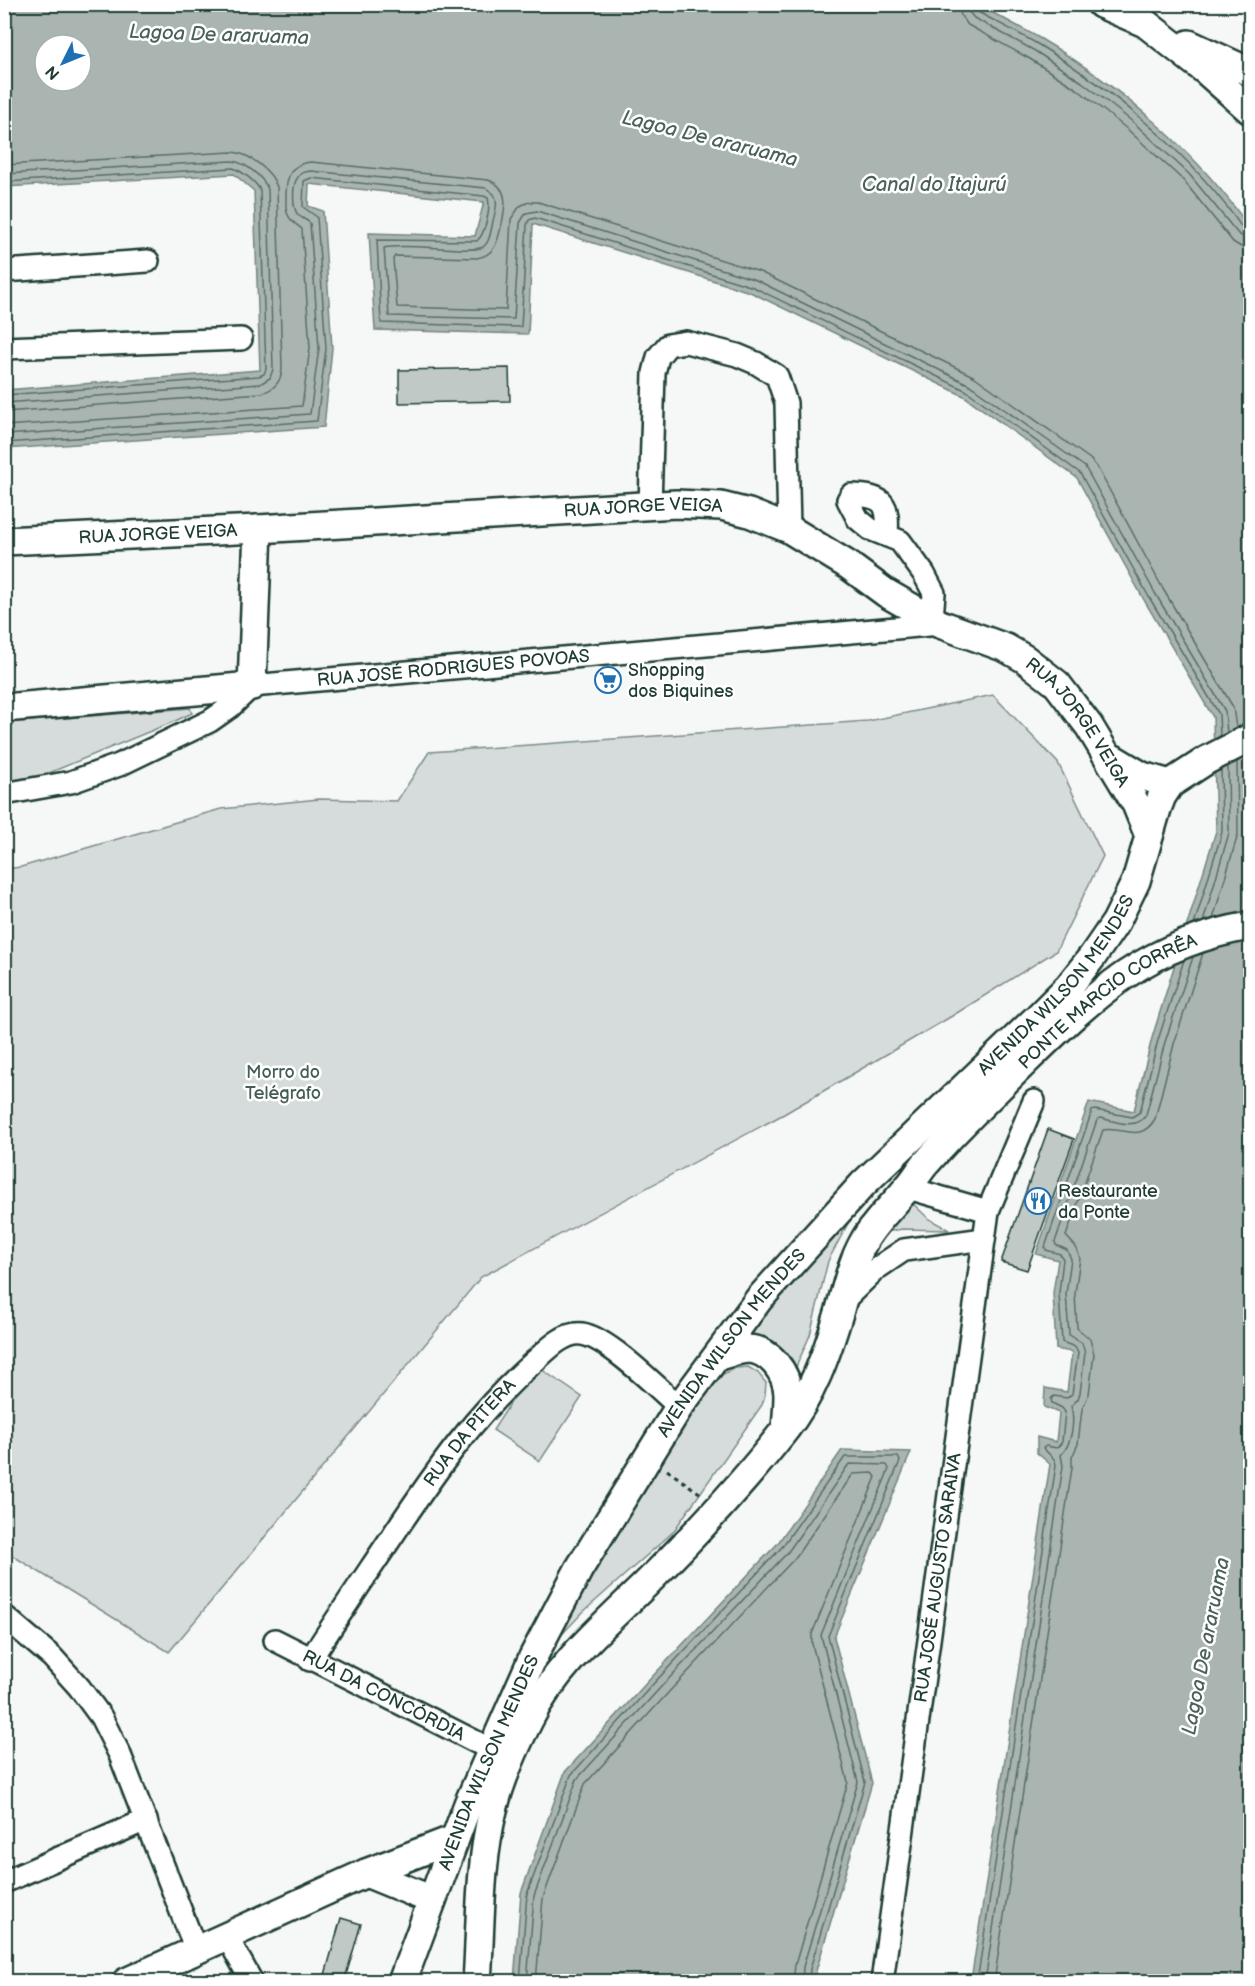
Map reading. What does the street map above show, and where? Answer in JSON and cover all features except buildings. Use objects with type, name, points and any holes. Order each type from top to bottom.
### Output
[{"type":"main road","points":[[1101,4],[1251,72]]},
{"type":"main road","points":[[1145,23],[1251,110]]},
{"type":"main road","name":"RUA JORGE VEIGA","points":[[4,541],[258,529],[676,504],[721,506],[749,513],[789,529],[832,555],[886,593],[936,621],[1006,648],[1041,670],[1072,703],[1109,757],[1136,804],[1149,836]]},
{"type":"main road","points":[[4,708],[252,686],[258,529]]},
{"type":"main road","points":[[1109,757],[1142,777],[1172,783],[1207,760],[1251,738]]},
{"type":"main road","name":"AVENIDA WILSON MENDES","points":[[402,1982],[454,1839],[533,1657],[579,1569],[679,1407],[759,1299],[863,1184],[1004,1052],[1069,986],[1116,922],[1136,881],[1162,796],[1172,783]]},
{"type":"main road","name":"PONTE MARCIO CORRÊA","points":[[926,1162],[1078,1010],[1105,988],[1161,953],[1202,936],[1251,926]]},
{"type":"main road","name":"AVENIDA WILSON MENDES","points":[[477,1982],[485,1858],[492,1812],[504,1772],[531,1716],[551,1683],[582,1647],[720,1508],[786,1429],[813,1386],[829,1346],[856,1258],[864,1240],[908,1188],[926,1162]]},
{"type":"main road","points":[[863,1184],[908,1188]]},
{"type":"main road","points":[[719,1356],[748,1349],[765,1354],[773,1360],[781,1371],[788,1394],[786,1429]]},
{"type":"main road","points":[[126,1982],[366,1873],[454,1839]]},
{"type":"main road","points":[[366,1873],[432,1900]]},
{"type":"street","points":[[4,271],[148,261]]},
{"type":"street","points":[[4,348],[241,339]]},
{"type":"street","points":[[650,506],[654,373],[663,350],[675,343],[686,342],[737,355],[756,363],[771,371],[781,383],[786,403],[789,529]]},
{"type":"street","points":[[887,536],[900,541],[934,593],[936,621]]},
{"type":"street","name":"RUA JOSÉ RODRIGUES POVOAS","points":[[252,686],[936,621]]},
{"type":"street","points":[[4,794],[70,782],[119,765],[210,721],[230,707],[252,686]]},
{"type":"street","name":"RUA JOSÉ AUGUSTO SARAIVA","points":[[882,1982],[988,1211],[1034,1101]]},
{"type":"street","points":[[908,1188],[988,1211]]},
{"type":"street","points":[[842,1301],[876,1269],[904,1250],[984,1239]]},
{"type":"street","name":"RUA DA PITERA","points":[[310,1660],[432,1477],[459,1441],[491,1402],[560,1341],[581,1334],[598,1340],[627,1361],[679,1407]]},
{"type":"street","points":[[4,1616],[52,1657],[79,1687],[101,1717],[120,1755],[196,1950]]},
{"type":"street","name":"RUA DA CONCÓRDIA","points":[[274,1640],[492,1750]]},
{"type":"street","points":[[4,1882],[146,1820]]},
{"type":"street","points":[[226,1935],[252,1982]]},
{"type":"path","points":[[648,1457],[720,1508]]},
{"type":"green space","name":"Morro do Telégrafo","points":[[993,695],[1058,763],[1103,856],[1056,951],[952,1016],[784,1114],[481,1277],[169,1652],[5,1551],[5,869],[21,867],[221,809],[319,799],[397,801],[429,752],[868,721]]},
{"type":"green space","points":[[190,708],[192,713],[175,721],[27,782],[5,784],[5,723]]},
{"type":"green space","points":[[861,1199],[828,1261],[810,1335],[792,1376],[738,1336]]},
{"type":"green space","points":[[910,1201],[929,1219],[949,1230],[902,1229],[881,1233]]},
{"type":"green space","points":[[535,1365],[582,1397],[540,1461],[493,1430]]},
{"type":"green space","points":[[748,1367],[758,1373],[766,1383],[762,1405],[673,1532],[583,1612],[534,1664],[629,1509],[702,1397],[723,1374],[736,1368]]},
{"type":"water","name":"Canal do Itajurú","points":[[977,4],[1070,57],[1128,100],[1183,149],[1208,175],[1250,229],[1250,1981],[971,1981],[1050,1464],[1037,1453],[1037,1437],[1056,1442],[1059,1413],[1044,1407],[1045,1388],[1067,1392],[1072,1352],[1056,1349],[1053,1293],[1058,1260],[1036,1254],[1089,1102],[1134,1111],[1152,1038],[1216,831],[1213,717],[1144,600],[1077,478],[964,396],[750,292],[533,224],[528,334],[375,330],[369,233],[475,236],[484,202],[309,184],[308,206],[323,211],[332,348],[324,427],[5,449],[5,390],[260,370],[254,191],[234,174],[5,187],[5,5]]},
{"type":"water","points":[[842,1450],[911,1452],[834,1637],[872,1783],[816,1971],[815,1981],[514,1981],[521,1893],[565,1772],[778,1543]]},
{"type":"place","name":"Shopping dos Biquines","points":[[608,680]]},
{"type":"place","name":"Restaurante da Ponte","points":[[1038,1201]]},
{"type":"water label","name":"Lagoa De araruama","points":[[219,34]]},
{"type":"water label","name":"Lagoa De araruama","points":[[710,138]]},
{"type":"water label","name":"Lagoa De araruama","points":[[1205,1646]]}]
